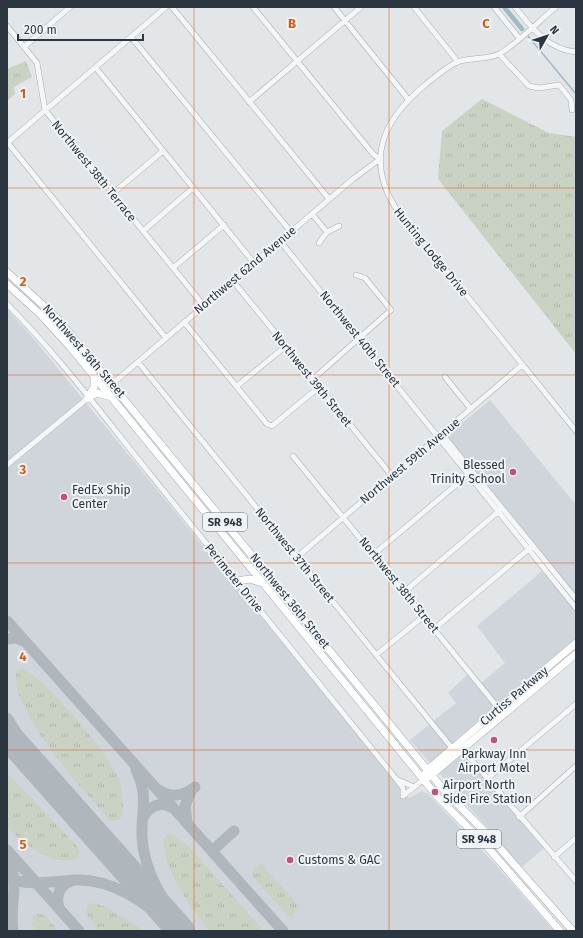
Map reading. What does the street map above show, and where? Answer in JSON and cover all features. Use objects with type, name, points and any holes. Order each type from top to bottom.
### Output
[{"type":"main road","name":"Northwest 36th Street","points":[[7,272],[46,307],[193,482],[432,776],[452,799],[500,848],[573,931]]},
{"type":"main road","name":"Northwest 36th Street","points":[[7,284],[40,314],[94,375],[423,780],[441,801],[495,856],[560,931]]},
{"type":"main road","points":[[40,314],[46,307]]},
{"type":"main road","points":[[88,398],[94,387],[94,375]]},
{"type":"main road","points":[[88,398],[97,394],[112,398]]},
{"type":"main road","points":[[185,488],[193,482]]},
{"type":"main road","points":[[237,581],[248,579],[260,580],[258,563],[254,564],[244,560]]},
{"type":"main road","points":[[295,622],[310,626]]},
{"type":"main road","name":"Curtiss Parkway","points":[[427,770],[576,643]]},
{"type":"main road","points":[[321,654],[327,656],[338,670],[351,677],[348,682],[349,688]]},
{"type":"main road","name":"Curtiss Parkway","points":[[423,780],[432,776],[576,654]]},
{"type":"main road","points":[[423,780],[427,770]]},
{"type":"street","points":[[24,47],[70,7]]},
{"type":"street","points":[[166,7],[132,38],[7,143],[166,338]]},
{"type":"street","points":[[172,7],[329,200]]},
{"type":"street","points":[[253,7],[297,62],[374,154],[380,159]]},
{"type":"street","points":[[334,7],[408,99]]},
{"type":"street","points":[[249,102],[361,7]]},
{"type":"street","points":[[414,7],[458,62]]},
{"type":"street","points":[[494,7],[519,38]]},
{"type":"street","points":[[515,7],[532,28],[550,44],[568,51],[576,52]]},
{"type":"street","name":"Hunting Lodge Drive","points":[[556,7],[499,54],[458,62],[445,69],[408,99],[398,110],[389,124],[383,141],[380,159],[385,187],[394,207],[576,432]]},
{"type":"street","name":"Northwest 38th Terrace","points":[[7,26],[37,63],[45,110],[204,306]]},
{"type":"street","points":[[132,38],[290,232]]},
{"type":"street","points":[[499,54],[529,86],[538,88],[559,85],[571,100],[572,110]]},
{"type":"street","points":[[96,68],[254,263]]},
{"type":"street","points":[[112,194],[163,151]]},
{"type":"street","name":"Northwest 62nd Avenue","points":[[112,384],[373,162],[380,159]]},
{"type":"street","points":[[142,231],[193,188]]},
{"type":"street","points":[[312,214],[327,232]]},
{"type":"street","points":[[173,268],[224,225]]},
{"type":"street","points":[[319,243],[327,232],[339,226]]},
{"type":"street","name":"Northwest 40th Street","points":[[280,241],[439,437],[442,443],[470,473],[531,548],[576,599]]},
{"type":"street","points":[[313,379],[391,310],[365,278],[356,275]]},
{"type":"street","name":"Northwest 39th Street","points":[[233,281],[392,476]]},
{"type":"street","name":"Perimeter Drive","points":[[7,304],[35,334],[237,581],[397,780],[402,788],[403,796],[414,787],[397,780]]},
{"type":"street","points":[[184,322],[237,386],[266,424],[272,426],[319,387]]},
{"type":"street","points":[[237,386],[286,346]]},
{"type":"street","name":"Northwest 37th Street","points":[[138,362],[452,748]]},
{"type":"street","name":"Northwest 59th Avenue","points":[[297,557],[522,365]]},
{"type":"street","points":[[445,377],[471,409]]},
{"type":"street","points":[[7,465],[88,398]]},
{"type":"street","name":"Northwest 38th Street","points":[[293,456],[504,715]]},
{"type":"street","points":[[374,554],[470,473]]},
{"type":"street","points":[[404,592],[500,510]]},
{"type":"street","points":[[434,629],[531,548]]},
{"type":"street","name":"Northwest 40th Street","points":[[531,548],[576,608]]},
{"type":"street","points":[[376,655],[424,616]]},
{"type":"street","points":[[487,779],[576,704]]},
{"type":"street","points":[[463,750],[519,817],[575,879]]},
{"type":"street","points":[[519,817],[576,766]]},
{"type":"street","points":[[414,787],[423,780]]},
{"type":"street","points":[[554,857],[576,838]]},
{"type":"shaded area","points":[[7,309],[33,338],[409,798],[422,791],[428,794],[495,864],[554,931],[7,931]]},
{"type":"shaded area","name":"Blessed Trinity School","points":[[490,400],[576,505],[576,595],[449,438],[450,433]]},
{"type":"shaded area","points":[[542,571],[576,611],[576,638],[454,741],[544,848],[522,867],[410,740],[456,703],[448,693],[467,675],[477,686],[505,663],[477,626]]},
{"type":"green space","points":[[26,61],[32,77],[14,87],[15,94],[7,101],[7,69]]},
{"type":"green space","points":[[482,99],[549,133],[576,137],[576,354],[438,179],[442,131]]},
{"type":"green space","points":[[23,669],[47,687],[62,702],[104,754],[119,780],[121,787],[123,813],[121,818],[115,821],[109,820],[67,770],[35,726],[23,704],[17,685],[17,670]]},
{"type":"green space","points":[[7,773],[77,846],[80,852],[77,858],[58,860],[48,857],[30,847],[7,828]]},
{"type":"green space","points":[[168,834],[175,836],[188,846],[264,931],[210,931],[194,912],[173,876],[164,852],[163,840]]},
{"type":"green space","points":[[261,863],[300,907],[292,916],[288,916],[252,876],[252,871]]},
{"type":"green space","points":[[93,903],[106,907],[145,931],[98,931],[86,913],[88,904]]},
{"type":"green space","points":[[38,913],[46,916],[58,931],[34,931],[32,923],[33,917]]},
{"type":"waterway","points":[[504,7],[522,29]]},
{"type":"waterway","points":[[528,36],[576,94]]},
{"type":"taxiway","points":[[7,621],[283,931]]},
{"type":"taxiway","points":[[7,639],[16,638],[26,642]]},
{"type":"taxiway","points":[[7,718],[33,759],[78,815]]},
{"type":"taxiway","points":[[7,746],[37,774]]},
{"type":"taxiway","points":[[136,770],[140,779],[144,804],[142,837],[147,863],[156,887],[170,910],[186,931]]},
{"type":"taxiway","points":[[159,790],[164,793],[177,795],[195,787]]},
{"type":"taxiway","points":[[187,822],[185,806],[191,791]]},
{"type":"taxiway","points":[[143,818],[152,807],[165,805],[173,808]]},
{"type":"taxiway","points":[[212,851],[234,831]]},
{"type":"taxiway","points":[[7,850],[79,931]]},
{"type":"taxiway","points":[[7,855],[11,865],[14,884],[12,921],[13,931]]},
{"type":"taxiway","points":[[7,878],[32,883],[74,880],[103,883],[117,888],[142,902],[176,931]]},
{"type":"taxiway","points":[[60,910],[58,901],[60,889],[71,881]]},
{"type":"runway","points":[[7,735],[181,931]]},
{"type":"place","name":"Blessed Trinity School","points":[[513,472]]},
{"type":"place","name":"FedEx Ship Center","points":[[64,497]]},
{"type":"place","name":"Parkway Inn Airport Motel","points":[[494,740]]},
{"type":"place","name":"Airport North Side Fire Station","points":[[435,792]]},
{"type":"place","name":"Customs & GAC","points":[[290,860]]}]
